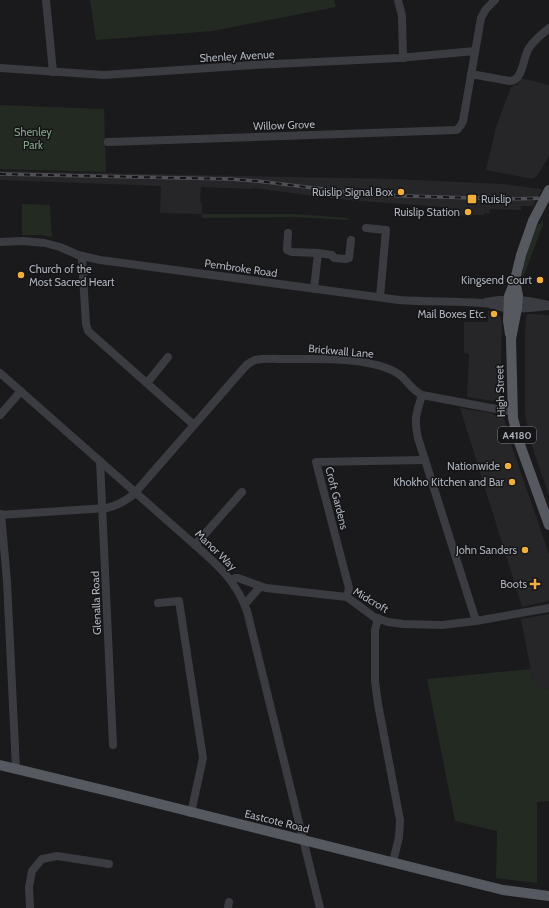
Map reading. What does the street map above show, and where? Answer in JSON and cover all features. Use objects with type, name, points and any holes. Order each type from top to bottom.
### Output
[{"type":"main road","points":[[512,304],[521,255],[533,221],[549,190]]},
{"type":"main road","name":"High Street","points":[[512,304],[512,412],[519,442],[549,525]]},
{"type":"main road","name":"Eastcote Road","points":[[0,765],[503,890],[549,896]]},
{"type":"street","points":[[46,0],[53,72]]},
{"type":"street","points":[[398,0],[402,16],[403,58]]},
{"type":"street","points":[[496,0],[486,9],[481,18],[471,74],[510,81],[515,80],[518,77],[530,46],[549,28]]},
{"type":"street","name":"Shenley Avenue","points":[[0,68],[104,75],[254,65],[403,58],[475,52]]},
{"type":"street","name":"Willow Grove","points":[[108,142],[453,130],[459,128],[463,122],[471,74]]},
{"type":"street","points":[[366,228],[386,230],[380,297]]},
{"type":"street","points":[[288,233],[287,250],[292,252],[332,255],[334,258],[349,258],[351,240]]},
{"type":"street","name":"Pembroke Road","points":[[0,242],[23,241],[45,243],[82,256],[100,260],[380,297],[426,302],[512,304],[535,308],[549,305]]},
{"type":"street","points":[[314,289],[318,254]]},
{"type":"street","points":[[16,769],[7,581],[1,514],[102,508],[120,504],[135,492],[194,425],[90,333],[87,328],[82,256]]},
{"type":"street","points":[[146,383],[168,358]]},
{"type":"street","name":"Brickwall Lane","points":[[194,425],[243,369],[252,361],[264,359],[306,359],[368,363],[382,366],[396,372],[404,378],[413,390],[422,395]]},
{"type":"street","name":"Manor Way","points":[[0,373],[223,570],[231,580],[245,604],[320,908]]},
{"type":"street","points":[[0,415],[21,391]]},
{"type":"street","points":[[476,622],[418,438],[415,421],[422,395],[512,412]]},
{"type":"street","name":"Croft Gardens","points":[[348,597],[349,588],[316,462],[425,460]]},
{"type":"street","name":"Glenalla Road","points":[[100,461],[113,744]]},
{"type":"street","points":[[195,545],[242,492]]},
{"type":"street","name":"Midcroft","points":[[231,580],[238,578],[260,587],[348,597],[378,618],[394,623],[420,625],[476,622],[549,608]]},
{"type":"street","points":[[245,604],[260,587]]},
{"type":"street","points":[[158,603],[178,601],[196,710],[203,758],[191,812]]},
{"type":"street","points":[[378,618],[375,630],[375,681],[400,820],[399,837],[393,862]]},
{"type":"street","points":[[30,908],[29,887],[32,871],[42,859],[57,856],[109,864]]},
{"type":"shaded area","points":[[521,78],[549,85],[549,156],[537,176],[532,179],[486,170],[496,127],[511,87],[518,84]]},
{"type":"shaded area","points":[[0,171],[394,179],[503,184],[542,189],[533,206],[521,206],[521,210],[490,209],[489,214],[484,213],[484,215],[471,216],[451,215],[451,213],[442,212],[442,207],[347,200],[252,188],[201,187],[200,200],[202,205],[202,214],[160,213],[161,186],[0,180]]},
{"type":"shaded area","points":[[488,311],[498,311],[502,322],[500,402],[467,397],[469,354],[464,353],[464,322],[488,322]]},
{"type":"shaded area","points":[[527,314],[549,315],[549,496],[529,437],[525,413],[525,334]]},
{"type":"shaded area","points":[[460,408],[491,413],[504,419],[510,441],[549,554],[549,601],[522,607]]},
{"type":"shaded area","points":[[549,614],[549,688],[539,692],[533,681],[521,619]]},
{"type":"green space","points":[[90,0],[334,0],[336,7],[213,31],[96,40]]},
{"type":"green space","name":"Shenley Park","points":[[0,105],[104,109],[106,172],[0,169]]},
{"type":"green space","points":[[22,204],[50,205],[52,237],[41,235],[22,235]]},
{"type":"green space","points":[[202,214],[295,214],[348,218],[348,220],[295,217],[202,218]]},
{"type":"green space","points":[[543,219],[543,225],[522,280],[525,258],[538,224],[540,224]]},
{"type":"green space","points":[[531,669],[533,681],[537,680],[539,691],[549,688],[549,801],[537,802],[537,883],[496,878],[497,831],[455,821],[427,679]]},
{"type":"railway","points":[[0,174],[229,179],[372,195],[509,199],[549,198]]},
{"type":"place","name":"Ruislip Signal Box","points":[[401,192]]},
{"type":"place","name":"Ruislip","points":[[472,199]]},
{"type":"place","name":"Ruislip Station","points":[[468,212]]},
{"type":"place","name":"Church of the Most Sacred Heart","points":[[21,275]]},
{"type":"place","name":"Kingsend Court","points":[[540,280]]},
{"type":"place","name":"Mail Boxes Etc.","points":[[494,314]]},
{"type":"place","name":"Nationwide","points":[[508,466]]},
{"type":"place","name":"Khokho Kitchen and Bar","points":[[512,482]]},
{"type":"place","name":"John Sanders","points":[[525,550]]},
{"type":"place","name":"Boots","points":[[535,584]]}]
